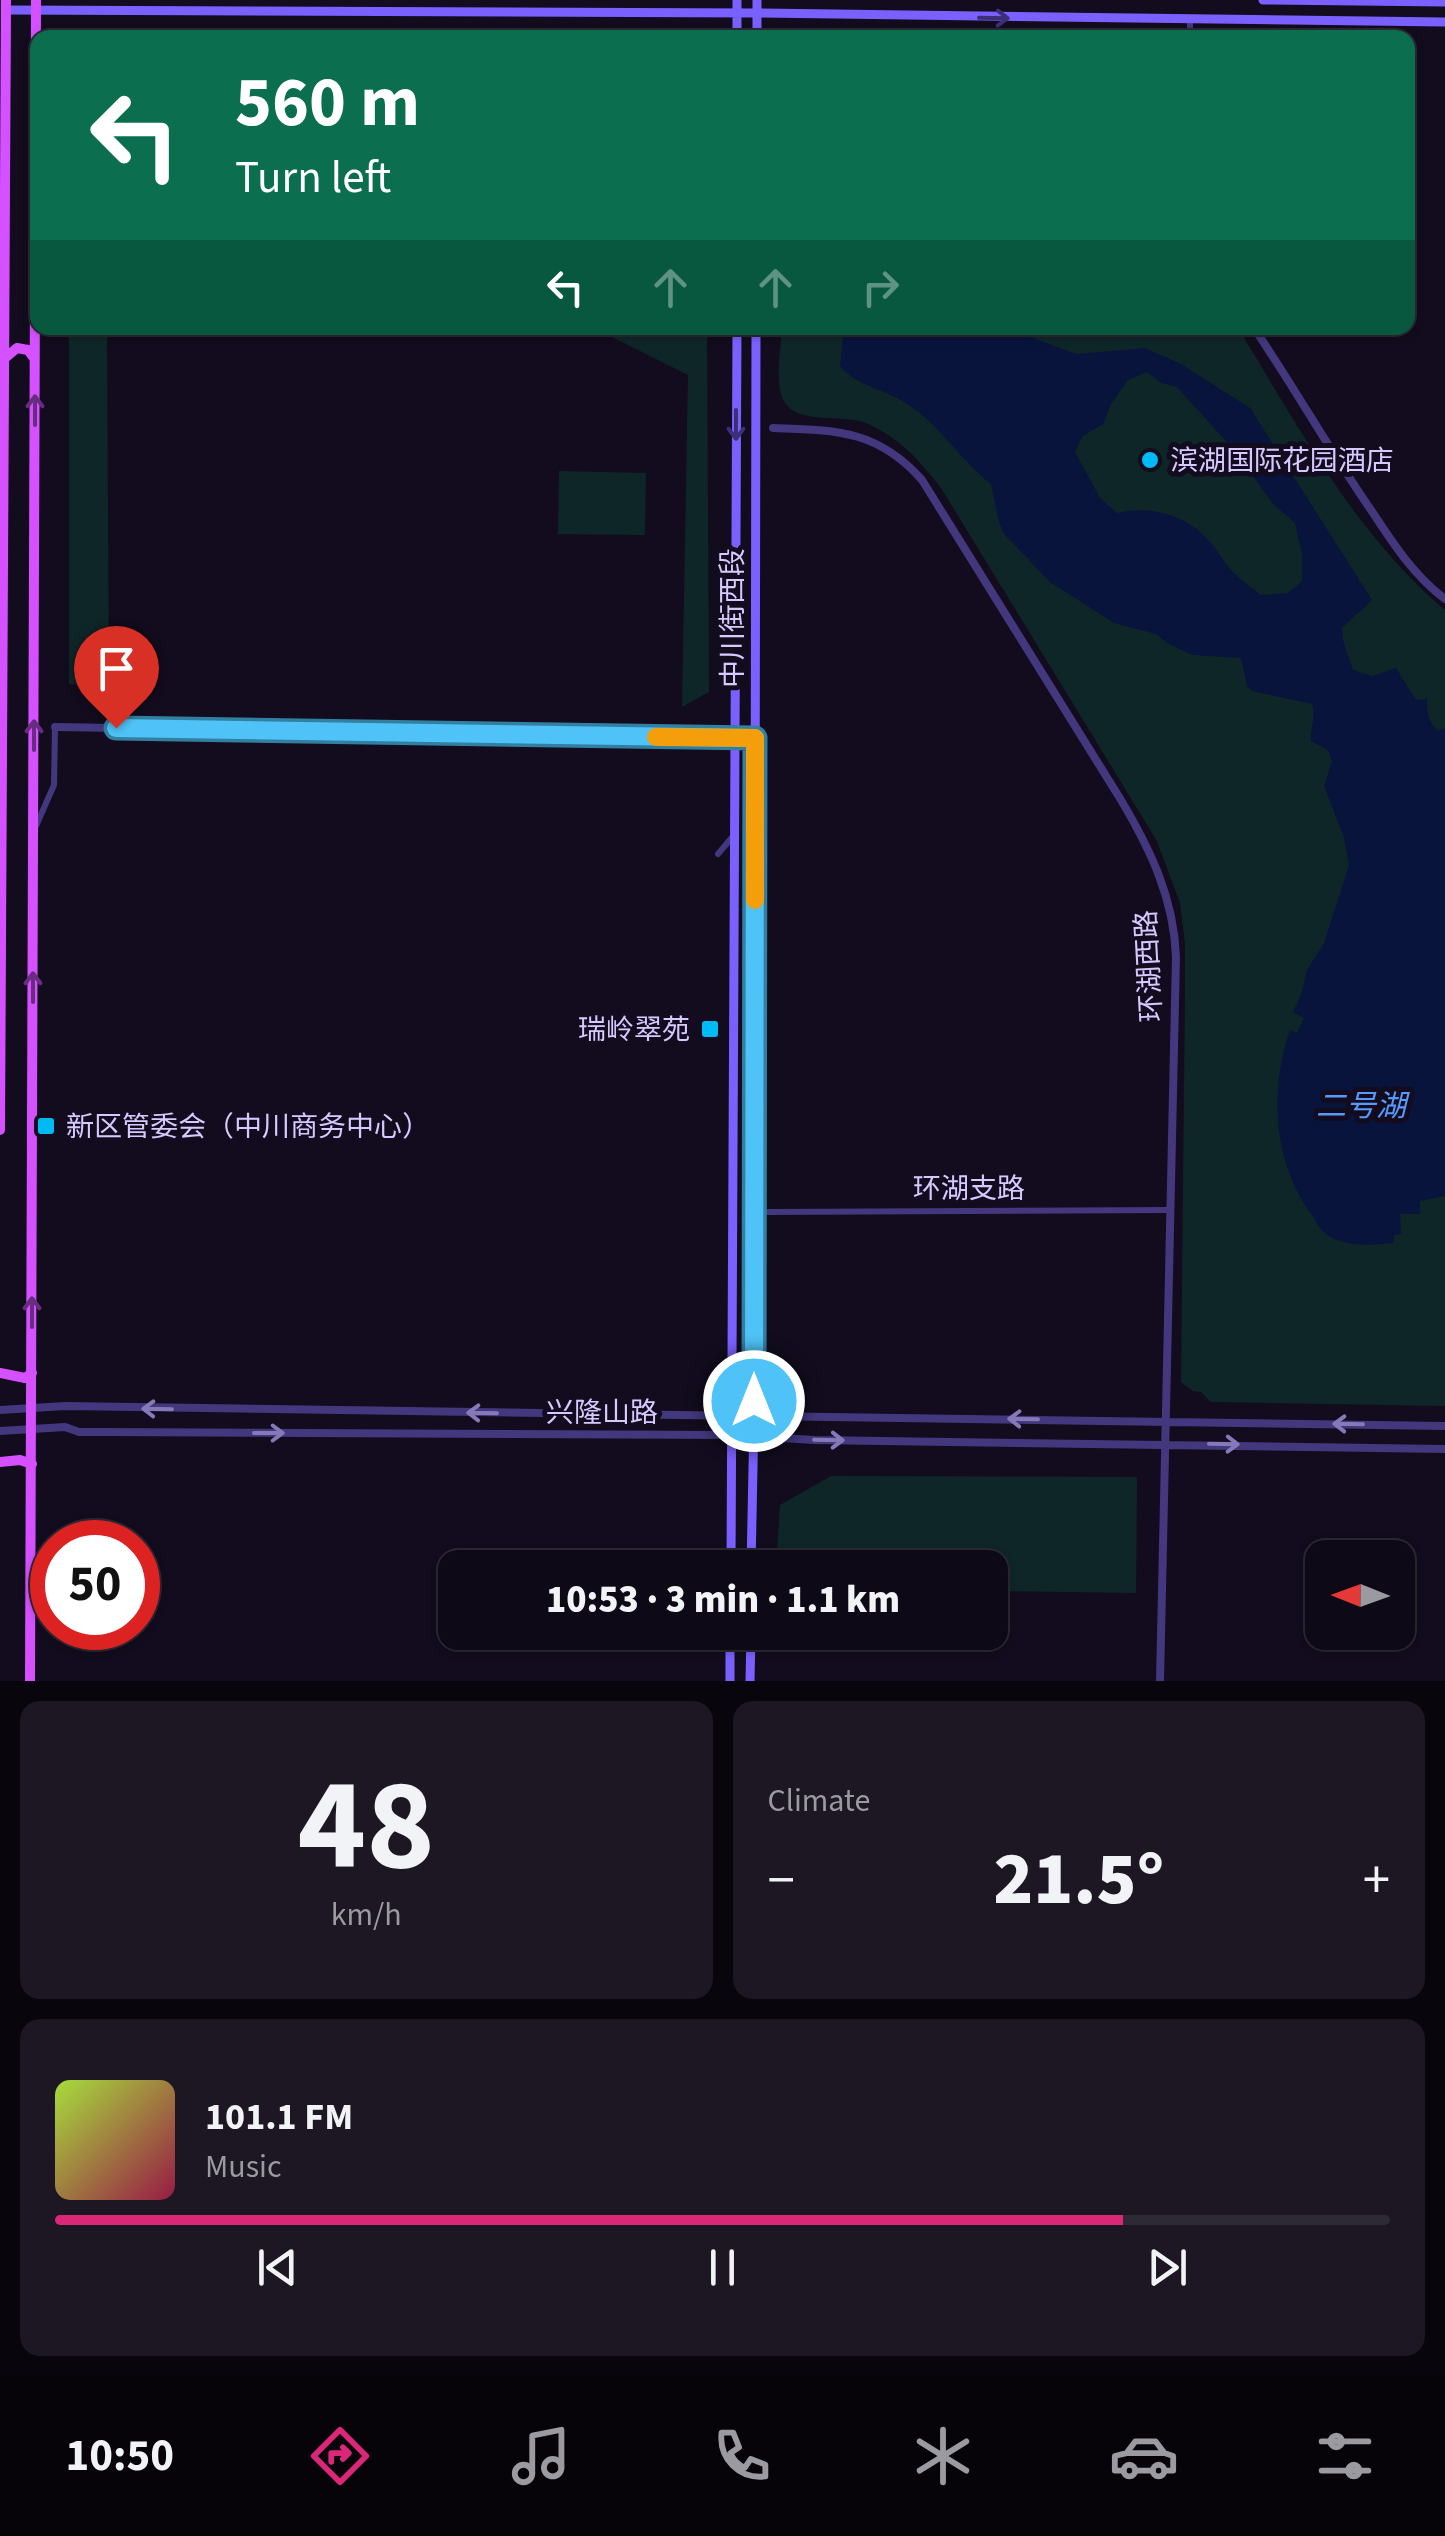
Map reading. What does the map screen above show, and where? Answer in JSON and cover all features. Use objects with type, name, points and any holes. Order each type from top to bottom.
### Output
[{"type":"main road","points":[[737,0],[737,30]]},
{"type":"main road","points":[[757,0],[757,30]]},
{"type":"main road","points":[[1264,0],[1445,2]]},
{"type":"main road","points":[[0,1130],[4,6],[1445,22]]},
{"type":"main road","points":[[30,1681],[36,335]]},
{"type":"main road","name":"中川街西段","points":[[731,1550],[736,335]]},
{"type":"main road","name":"中川街西段","points":[[751,1550],[756,335]]},
{"type":"main road","points":[[4,363],[8,353],[23,348],[32,354],[36,364]]},
{"type":"main road","points":[[0,1373],[25,1378],[32,1373]]},
{"type":"main road","points":[[0,1462],[20,1460],[32,1464]]},
{"type":"main road","points":[[732,1480],[739,1474],[752,1480]]},
{"type":"main road","points":[[730,1650],[730,1681]]},
{"type":"main road","points":[[750,1681],[751,1650]]},
{"type":"street","points":[[1190,20],[1190,30]]},
{"type":"street","points":[[1258,335],[1398,551],[1445,599]]},
{"type":"street","name":"环湖西路","points":[[773,428],[858,435],[892,451],[908,464],[946,516],[1145,841],[1170,905],[1175,942],[1160,1681]]},
{"type":"street","points":[[34,832],[54,786],[55,727],[755,738]]},
{"type":"street","points":[[718,854],[734,834]]},
{"type":"street","name":"环湖支路","points":[[768,1212],[1171,1210]]},
{"type":"street","points":[[65,1406],[65,1427]]},
{"type":"street","name":"兴隆山路","points":[[0,1410],[65,1406],[1445,1426]]},
{"type":"street","name":"兴隆山路","points":[[0,1430],[65,1427],[79,1432],[732,1435],[814,1440],[1445,1448]]},
{"type":"green space","points":[[69,335],[107,335],[109,688],[69,684]]},
{"type":"green space","points":[[608,335],[707,335],[709,692],[682,707],[688,375]]},
{"type":"green space","points":[[781,335],[1242,335],[1356,513],[1412,580],[1445,610],[1445,1406],[1211,1402],[1181,1382],[1185,944],[1180,903],[1157,841],[941,488],[908,451],[878,429],[856,420],[807,416],[788,406],[782,397]]},
{"type":"green space","points":[[559,471],[646,473],[645,535],[558,534]]},
{"type":"green space","points":[[831,1476],[1137,1477],[1136,1593],[1008,1591],[1008,1550],[777,1550],[780,1505]]},
{"type":"water","name":"二号湖","points":[[843,335],[1024,335],[1077,354],[1145,348],[1181,364],[1250,408],[1372,600],[1342,628],[1353,670],[1373,676],[1396,668],[1416,700],[1427,699],[1435,728],[1445,728],[1445,1196],[1420,1201],[1420,1214],[1400,1214],[1401,1234],[1394,1235],[1394,1243],[1350,1244],[1324,1232],[1289,1173],[1278,1126],[1283,1053],[1290,1030],[1297,1033],[1304,1018],[1293,1012],[1307,970],[1324,943],[1349,865],[1344,837],[1324,786],[1332,761],[1328,750],[1311,741],[1312,704],[1252,691],[1247,686],[1241,658],[1192,655],[1156,634],[1114,623],[1050,582],[1004,534],[991,484],[922,415],[840,366]],"holes":[[[1147,372],[1161,383],[1177,387],[1234,450],[1273,504],[1295,523],[1302,555],[1302,581],[1288,593],[1261,595],[1227,566],[1202,533],[1180,519],[1143,510],[1117,513],[1100,498],[1075,452],[1083,436],[1103,424],[1128,380]]]},
{"type":"slow traffic","points":[[656,737],[755,738],[755,900]]},
{"type":"place","name":"滨湖国际花园酒店","points":[[1150,460]]},
{"type":"place","name":"瑞岭翠苑","points":[[710,1029]]},
{"type":"place","name":"新区管委会（中川商务中心）","points":[[46,1126]]},
{"type":"route","points":[[116,728],[755,738],[754,1401]]}]
